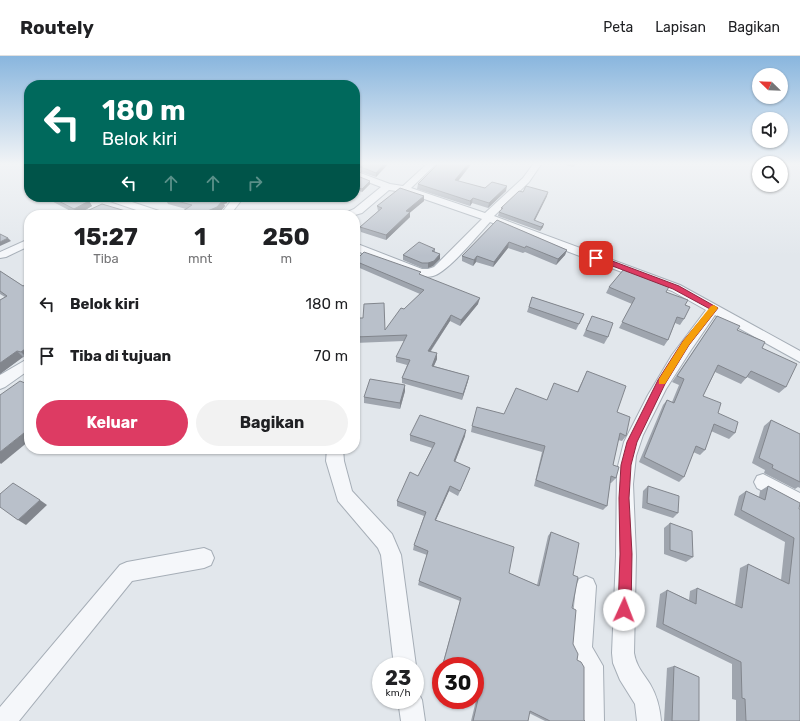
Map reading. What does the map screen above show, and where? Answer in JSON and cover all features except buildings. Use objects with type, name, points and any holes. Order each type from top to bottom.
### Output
[{"type":"street","points":[[359,210],[379,194]]},
{"type":"street","points":[[420,194],[488,217],[676,288],[800,357]]},
{"type":"street","points":[[360,248],[420,273],[430,274],[438,269],[512,194]]},
{"type":"street","points":[[112,202],[142,210]]},
{"type":"street","points":[[229,210],[235,202]]},
{"type":"street","points":[[2,255],[24,244]]},
{"type":"street","points":[[649,721],[649,708],[645,696],[627,672],[623,652],[626,554],[624,498],[626,465],[632,442],[661,383],[686,343],[714,308]]},
{"type":"street","points":[[0,383],[24,366]]},
{"type":"street","points":[[335,454],[335,461],[344,495],[385,541],[389,551],[404,657]]},
{"type":"street","points":[[763,482],[800,502]]},
{"type":"street","points":[[4,721],[103,599],[128,572],[204,558]]},
{"type":"street","points":[[586,586],[581,646],[583,653],[592,666],[592,721]]},
{"type":"street","points":[[411,709],[413,721]]},
{"type":"slow traffic","points":[[662,382],[686,343],[714,308]]},
{"type":"route","points":[[596,258],[676,288],[714,308],[686,343],[661,383],[632,442],[626,465],[624,498],[626,554],[624,610]]}]
